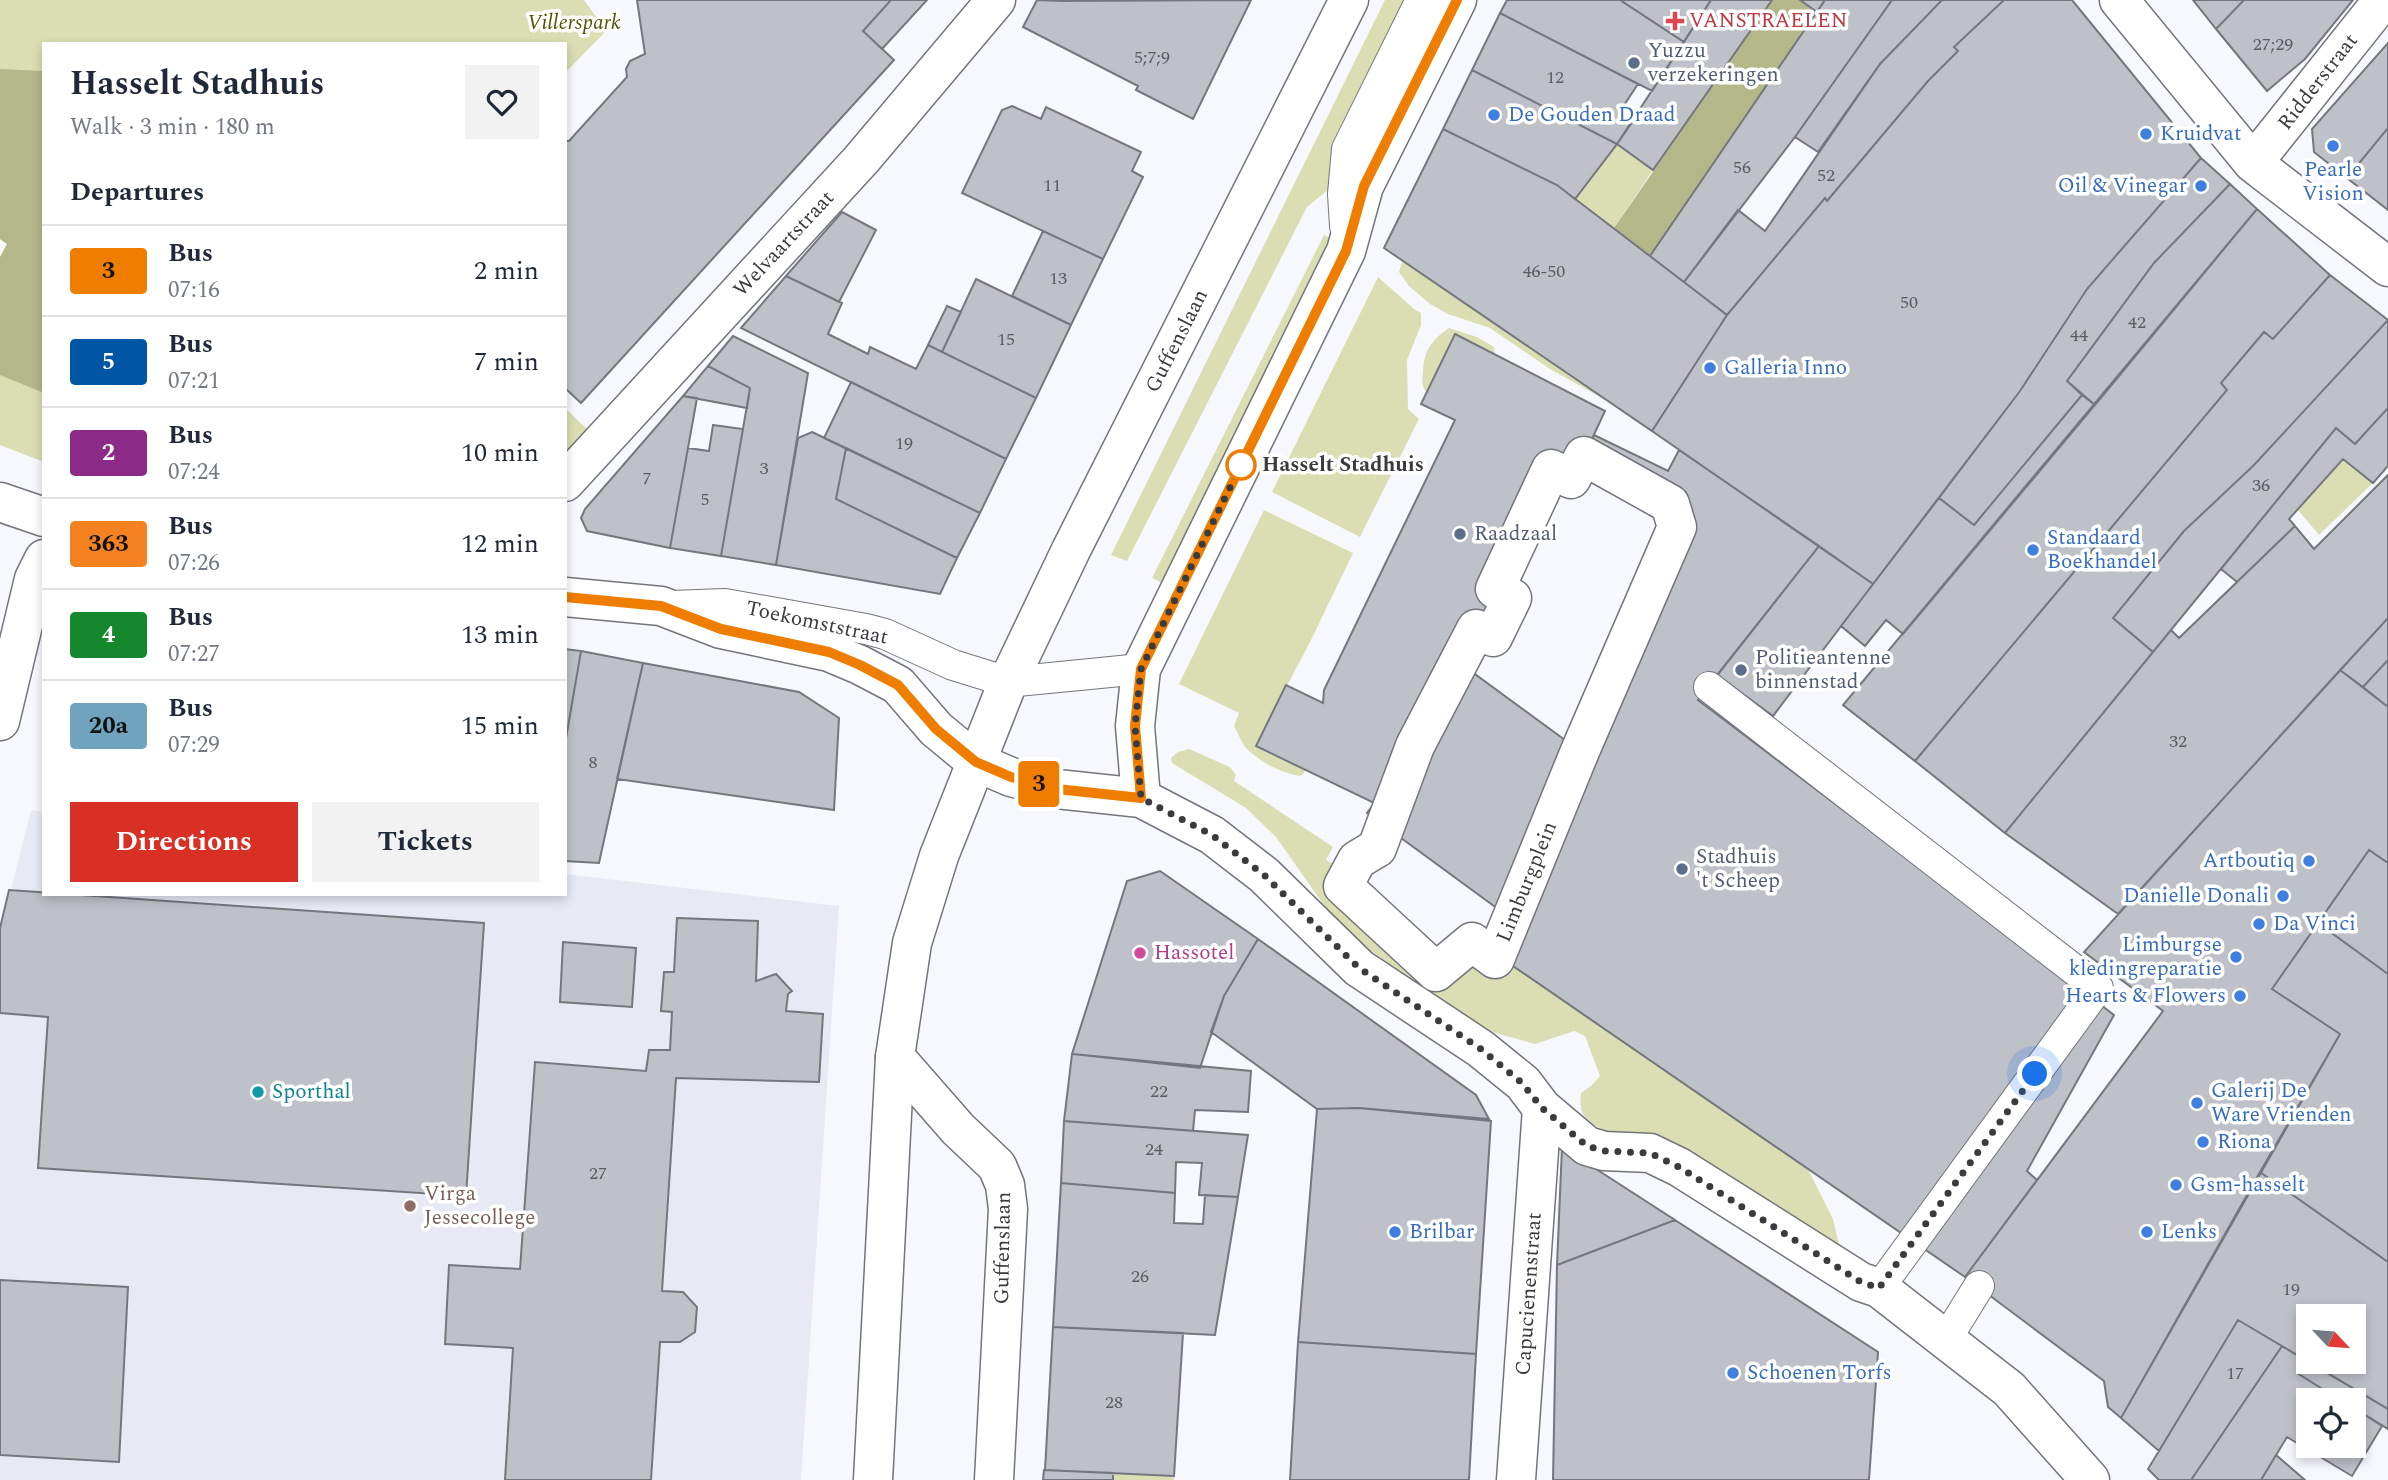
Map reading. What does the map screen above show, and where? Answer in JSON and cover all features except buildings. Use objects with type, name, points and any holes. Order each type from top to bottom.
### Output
[{"type":"street","name":"Welvaartstraat","points":[[567,480],[862,160],[996,0]]},
{"type":"street","name":"Guffenslaan","points":[[873,1480],[895,1057],[912,943],[939,856],[1008,682],[1071,550],[1349,0]]},
{"type":"street","points":[[1457,0],[1364,186],[1346,251],[1141,669],[1135,726],[1141,798],[1212,835],[1244,859],[1264,875],[1359,968],[1481,1049],[1522,1083],[1542,1108],[1587,1146],[1604,1151],[1650,1153],[1679,1167],[1861,1282],[1879,1288],[2009,1389],[2090,1480]]},
{"type":"street","points":[[2119,0],[2253,163],[2388,267]]},
{"type":"street","name":"Ridderstraat","points":[[2253,163],[2383,0]]},
{"type":"street","name":"Limburgplein","points":[[1584,456],[1670,504],[1676,527],[1628,624],[1495,960],[1472,942],[1436,972],[1343,886],[1357,860],[1377,848],[1415,746],[1476,629],[1493,637],[1512,598],[1495,589],[1551,469],[1572,479],[1584,456]]},
{"type":"street","points":[[0,502],[42,516]]},
{"type":"street","points":[[0,721],[34,579],[42,563]]},
{"type":"street","name":"Toekomststraat","points":[[567,597],[661,606],[721,629],[829,652],[898,685],[936,729],[976,762],[1011,777],[1057,789],[1141,798]]},
{"type":"street","name":"Guffenslaan","points":[[895,1057],[958,1129],[997,1166],[1006,1185],[1008,1209],[993,1480]]},
{"type":"street","name":"Capucienenstraat","points":[[1516,1480],[1542,1108]]},
{"type":"lane","points":[[1346,251],[1343,194],[1347,149],[1421,0]]},
{"type":"lane","name":"Toekomststraat","points":[[661,606],[725,604],[866,629],[885,634],[953,665],[1008,682]]},
{"type":"lane","points":[[1008,682],[1141,669]]},
{"type":"lane","points":[[1709,687],[2098,988],[1879,1288]]},
{"type":"lane","points":[[1945,1341],[1979,1286]]},
{"type":"shaded area","name":"Virga Jessecollege","points":[[31,810],[42,812],[42,896],[567,896],[567,874],[839,906],[801,1480],[0,1480],[0,933]]},
{"type":"green space","name":"Villerspark","points":[[0,0],[584,0],[606,31],[567,71],[567,42],[42,42],[42,461],[0,445],[0,257],[7,244],[0,239]]},
{"type":"green space","points":[[1385,0],[1411,0],[1334,185],[1307,207],[1127,561],[1111,555]]},
{"type":"green space","points":[[1772,0],[1800,0],[1817,12],[1650,256],[1614,228]]},
{"type":"green space","points":[[0,69],[42,71],[42,392],[0,375],[0,257],[7,244],[0,239]]},
{"type":"green space","points":[[1617,144],[1653,170],[1614,228],[1575,199]]},
{"type":"green space","points":[[1324,235],[1337,242],[1164,584],[1152,578]]},
{"type":"green space","points":[[1403,260],[1609,402],[1550,369],[1490,328],[1448,314],[1430,304],[1409,286],[1399,272]]},
{"type":"green space","points":[[1378,277],[1421,313],[1421,325],[1407,360],[1408,409],[1419,419],[1360,537],[1272,492]]},
{"type":"green space","points":[[1449,328],[1477,337],[1494,347],[1495,355],[1427,393],[1422,383],[1427,351]]},
{"type":"green space","points":[[567,410],[589,431],[567,452]]},
{"type":"green space","points":[[2343,459],[2373,483],[2319,535],[2298,510]]},
{"type":"green space","points":[[1264,510],[1353,553],[1256,745],[1306,770],[1301,776],[1271,766],[1245,747],[1234,726],[1239,713],[1179,684]]},
{"type":"green space","points":[[1189,749],[1230,767],[1236,775],[1234,781],[1333,847],[1326,860],[1351,873],[1435,971],[1498,955],[1807,1167],[1833,1219],[1839,1245],[1833,1248],[1589,1121],[1581,1108],[1581,1093],[1600,1076],[1585,1036],[1574,1031],[1535,1044],[1485,1030],[1351,937],[1321,901],[1276,837],[1246,808],[1172,763],[1171,758],[1178,752]]},
{"type":"green space","points":[[1113,1473],[1174,1476],[1174,1480],[1113,1480]]},
{"type":"bus line","name":"3","points":[[567,597],[661,606],[721,629],[829,652],[898,685],[936,729],[976,762],[1011,777],[1057,789],[1141,798],[1135,726],[1141,669],[1346,251],[1364,186],[1457,0]]},
{"type":"place","name":"VANSTRAELEN","points":[[1675,21]]},
{"type":"place","name":"Yuzzu verzekeringen","points":[[1634,63]]},
{"type":"place","name":"De Gouden Draad","points":[[1494,115]]},
{"type":"place","name":"Kruidvat","points":[[2146,134]]},
{"type":"place","name":"Pearle Vision","points":[[2333,146]]},
{"type":"place","name":"Oil & Vinegar","points":[[2201,186]]},
{"type":"place","name":"Galleria Inno","points":[[1710,368]]},
{"type":"place","name":"Hasselt Stadhuis","points":[[1241,465]]},
{"type":"place","name":"Raadzaal","points":[[1460,534]]},
{"type":"place","name":"Standaard Boekhandel","points":[[2033,550]]},
{"type":"place","name":"Politieantenne binnenstad","points":[[1741,670]]},
{"type":"place","name":"Artboutiq","points":[[2309,861]]},
{"type":"place","name":"Stadhuis 't Scheep","points":[[1682,869]]},
{"type":"place","name":"Danielle Donali","points":[[2283,896]]},
{"type":"place","name":"Da Vinci","points":[[2259,924]]},
{"type":"place","name":"Hassotel","points":[[1140,953]]},
{"type":"place","name":"Limburgse kledingreparatie","points":[[2236,957]]},
{"type":"place","name":"Hearts & Flowers","points":[[2240,996]]},
{"type":"place","name":"Sporthal","points":[[258,1092]]},
{"type":"place","name":"Galerij De Ware Vrienden","points":[[2197,1103]]},
{"type":"place","name":"Riona","points":[[2203,1142]]},
{"type":"place","name":"Gsm-hasselt","points":[[2176,1185]]},
{"type":"place","name":"Virga Jessecollege","points":[[410,1206]]},
{"type":"place","name":"Brilbar","points":[[1395,1232]]},
{"type":"place","name":"Lenks","points":[[2147,1232]]},
{"type":"place","name":"Schoenen Torfs","points":[[1733,1373]]},
{"type":"route","points":[[1241,465],[1141,669],[1135,726],[1141,798],[1212,835],[1264,875],[1359,968],[1481,1049],[1522,1083],[1542,1108],[1587,1146],[1604,1151],[1650,1153],[1679,1167],[1861,1282],[1879,1288],[2035,1074]]}]
